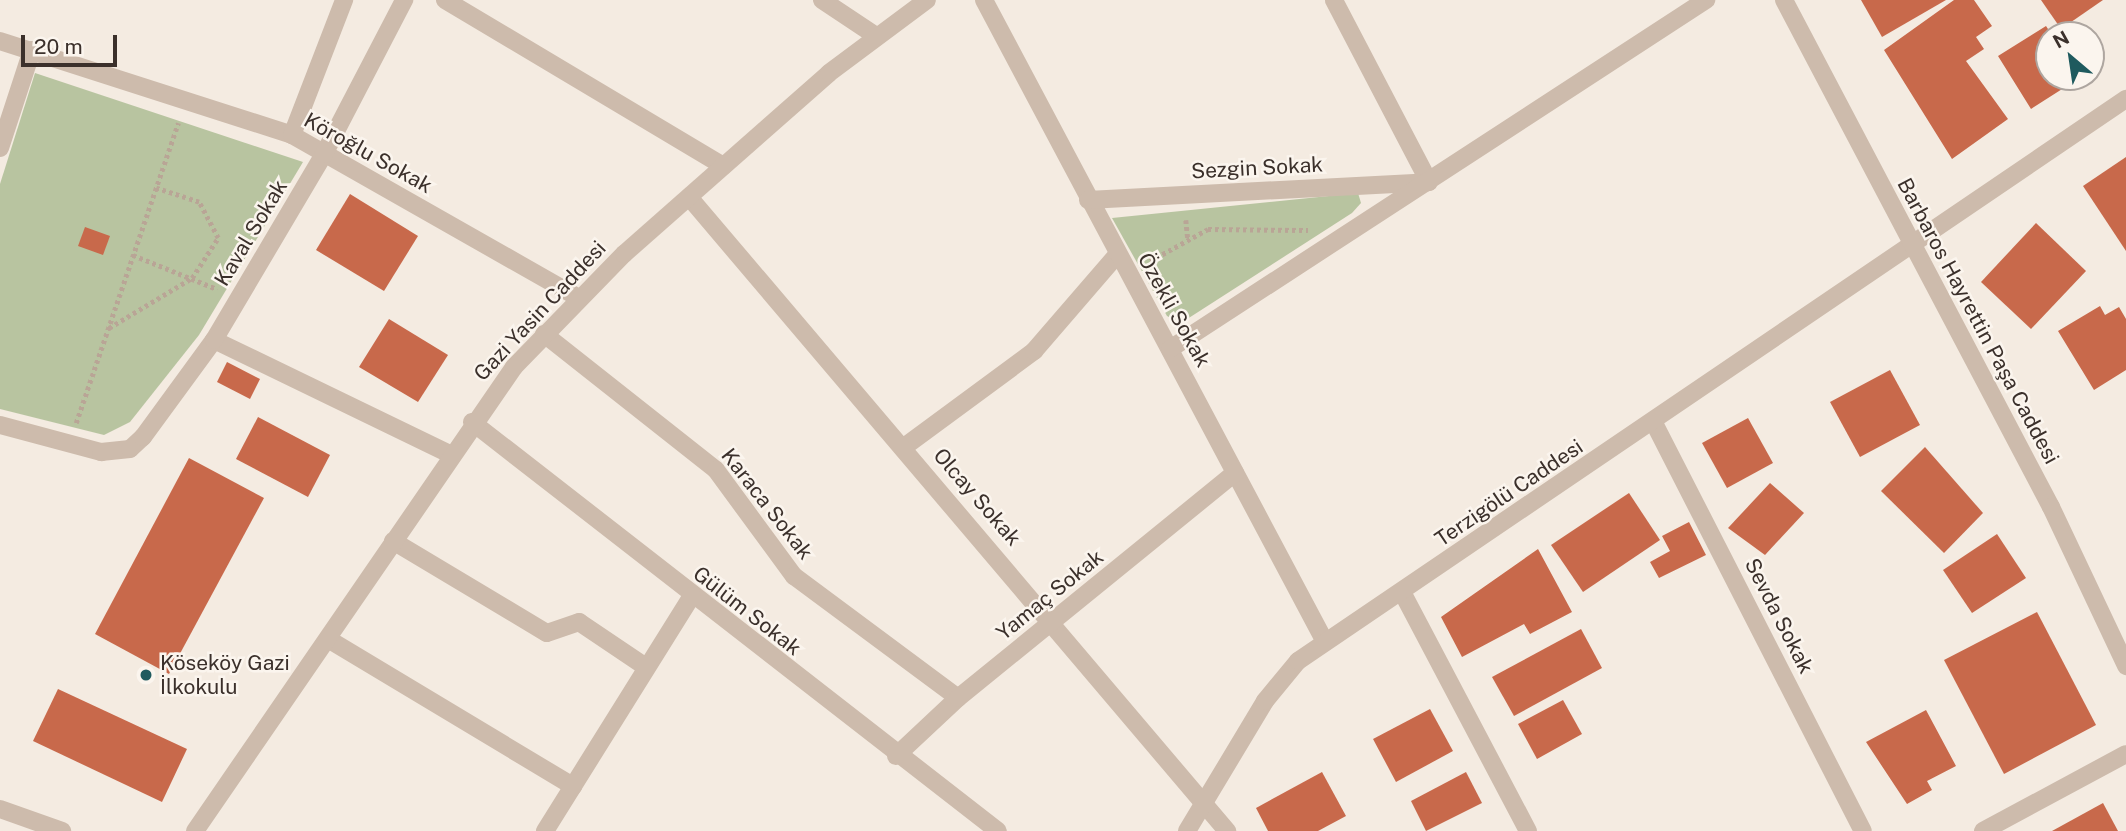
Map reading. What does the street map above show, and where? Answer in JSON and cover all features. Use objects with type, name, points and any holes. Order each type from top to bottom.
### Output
[{"type":"street","points":[[292,135],[344,0]]},
{"type":"street","name":"Kaval Sokak","points":[[69,443],[101,452],[130,449],[143,437],[214,340],[324,155],[404,0]]},
{"type":"street","points":[[445,0],[723,166]]},
{"type":"street","points":[[822,0],[876,36]]},
{"type":"street","name":"Gazi Yasin Caddesi","points":[[195,831],[328,639],[472,422],[544,334],[579,298],[723,166],[876,36],[927,0]]},
{"type":"street","name":"Özekli Sokak","points":[[984,0],[1325,642]]},
{"type":"street","points":[[1335,0],[1429,182]]},
{"type":"street","points":[[1170,349],[1706,0]]},
{"type":"street","name":"Barbaros Hayrettin Paşa Caddesi","points":[[1783,0],[2051,507],[2126,666]]},
{"type":"street","name":"Köroğlu Sokak","points":[[0,41],[292,135],[579,298]]},
{"type":"street","points":[[0,148],[32,50]]},
{"type":"street","name":"Terzigölü Caddesi","points":[[1187,831],[1280,679],[1325,642],[1654,422],[2126,99]]},
{"type":"street","name":"Sezgin Sokak","points":[[1088,200],[1429,182]]},
{"type":"street","name":"Olcay Sokak","points":[[688,197],[1054,622],[1227,831]]},
{"type":"street","points":[[904,447],[1034,351],[1118,255]]},
{"type":"street","name":"Karaca Sokak","points":[[544,334],[716,470],[794,576],[958,698]]},
{"type":"street","points":[[214,340],[450,454]]},
{"type":"street","name":"Gülüm Sokak","points":[[472,422],[896,756],[998,831]]},
{"type":"street","name":"Sevda Sokak","points":[[1654,422],[1863,831]]},
{"type":"street","points":[[0,425],[69,443]]},
{"type":"street","name":"Yamaç Sokak","points":[[896,756],[958,698],[1235,474]]},
{"type":"street","points":[[393,541],[547,633],[579,622],[646,667]]},
{"type":"street","points":[[1402,592],[1528,831]]},
{"type":"street","points":[[545,831],[691,596]]},
{"type":"street","points":[[328,639],[573,786]]},
{"type":"street","points":[[1983,831],[2126,754]]},
{"type":"street","points":[[0,809],[62,831]]},
{"type":"path","points":[[69,443],[186,100]]},
{"type":"path","points":[[108,328],[192,278],[218,238],[200,202],[156,188]]},
{"type":"path","points":[[1139,267],[1208,229],[1354,230]]},
{"type":"path","points":[[133,255],[238,299]]},
{"type":"green space","points":[[35,73],[303,162],[199,335],[130,422],[104,435],[0,409],[0,184]]},
{"type":"green space","points":[[1358,193],[1361,203],[1352,213],[1181,323],[1167,316],[1112,218]]},
{"type":"building","points":[[1861,0],[1946,0],[1882,37]]},
{"type":"building","points":[[1954,0],[1974,0],[1992,26],[1976,37],[1984,49],[1966,61],[2008,119],[1952,159],[1884,50]]},
{"type":"building","points":[[2041,0],[2103,0],[2073,21],[2055,21]]},
{"type":"building","points":[[2035,33],[2035,91],[2059,91],[2031,109],[1998,56]]},
{"type":"building","points":[[2126,157],[2126,251],[2083,186]]},
{"type":"building","points":[[350,194],[418,236],[384,291],[316,250]]},
{"type":"building","points":[[2036,223],[2086,271],[2031,329],[1981,282]]},
{"type":"building","points":[[85,227],[110,236],[103,255],[78,246]]},
{"type":"building","points":[[2100,306],[2105,315],[2119,307],[2126,319],[2126,370],[2094,390],[2058,331]]},
{"type":"building","points":[[389,319],[448,355],[418,402],[359,367]]},
{"type":"building","points":[[227,362],[260,379],[250,399],[217,382]]},
{"type":"building","points":[[1890,370],[1920,425],[1860,457],[1830,402]]},
{"type":"building","points":[[258,417],[330,455],[308,497],[236,459]]},
{"type":"building","points":[[1748,418],[1773,463],[1727,488],[1702,443]]},
{"type":"building","points":[[1925,447],[1983,513],[1944,553],[1881,491]]},
{"type":"building","points":[[189,458],[264,498],[169,674],[95,634]]},
{"type":"building","points":[[1770,483],[1804,513],[1765,555],[1728,528]]},
{"type":"building","points":[[1629,493],[1660,540],[1583,592],[1551,545]]},
{"type":"building","points":[[1689,522],[1706,555],[1659,578],[1650,562],[1670,551],[1662,536]]},
{"type":"building","points":[[1997,534],[2026,578],[1972,613],[1943,570]]},
{"type":"building","points":[[1538,549],[1572,612],[1530,634],[1524,624],[1462,657],[1441,617]]},
{"type":"building","points":[[2037,612],[2096,725],[2004,774],[1944,660]]},
{"type":"building","points":[[1581,629],[1602,668],[1514,716],[1492,677]]},
{"type":"building","points":[[58,689],[187,749],[162,802],[33,741]]},
{"type":"building","points":[[1563,700],[1582,734],[1537,759],[1518,724]]},
{"type":"building","points":[[1430,709],[1453,751],[1396,782],[1373,739]]},
{"type":"building","points":[[1926,710],[1956,766],[1927,781],[1932,790],[1907,804],[1866,742]]},
{"type":"building","points":[[1322,772],[1346,816],[1318,831],[1268,831],[1256,808]]},
{"type":"building","points":[[1466,772],[1482,803],[1426,831],[1411,801]]},
{"type":"building","points":[[2103,803],[2118,831],[2052,831]]},
{"type":"place","name":"Köseköy Gazi İlkokulu","points":[[146,675]]}]
